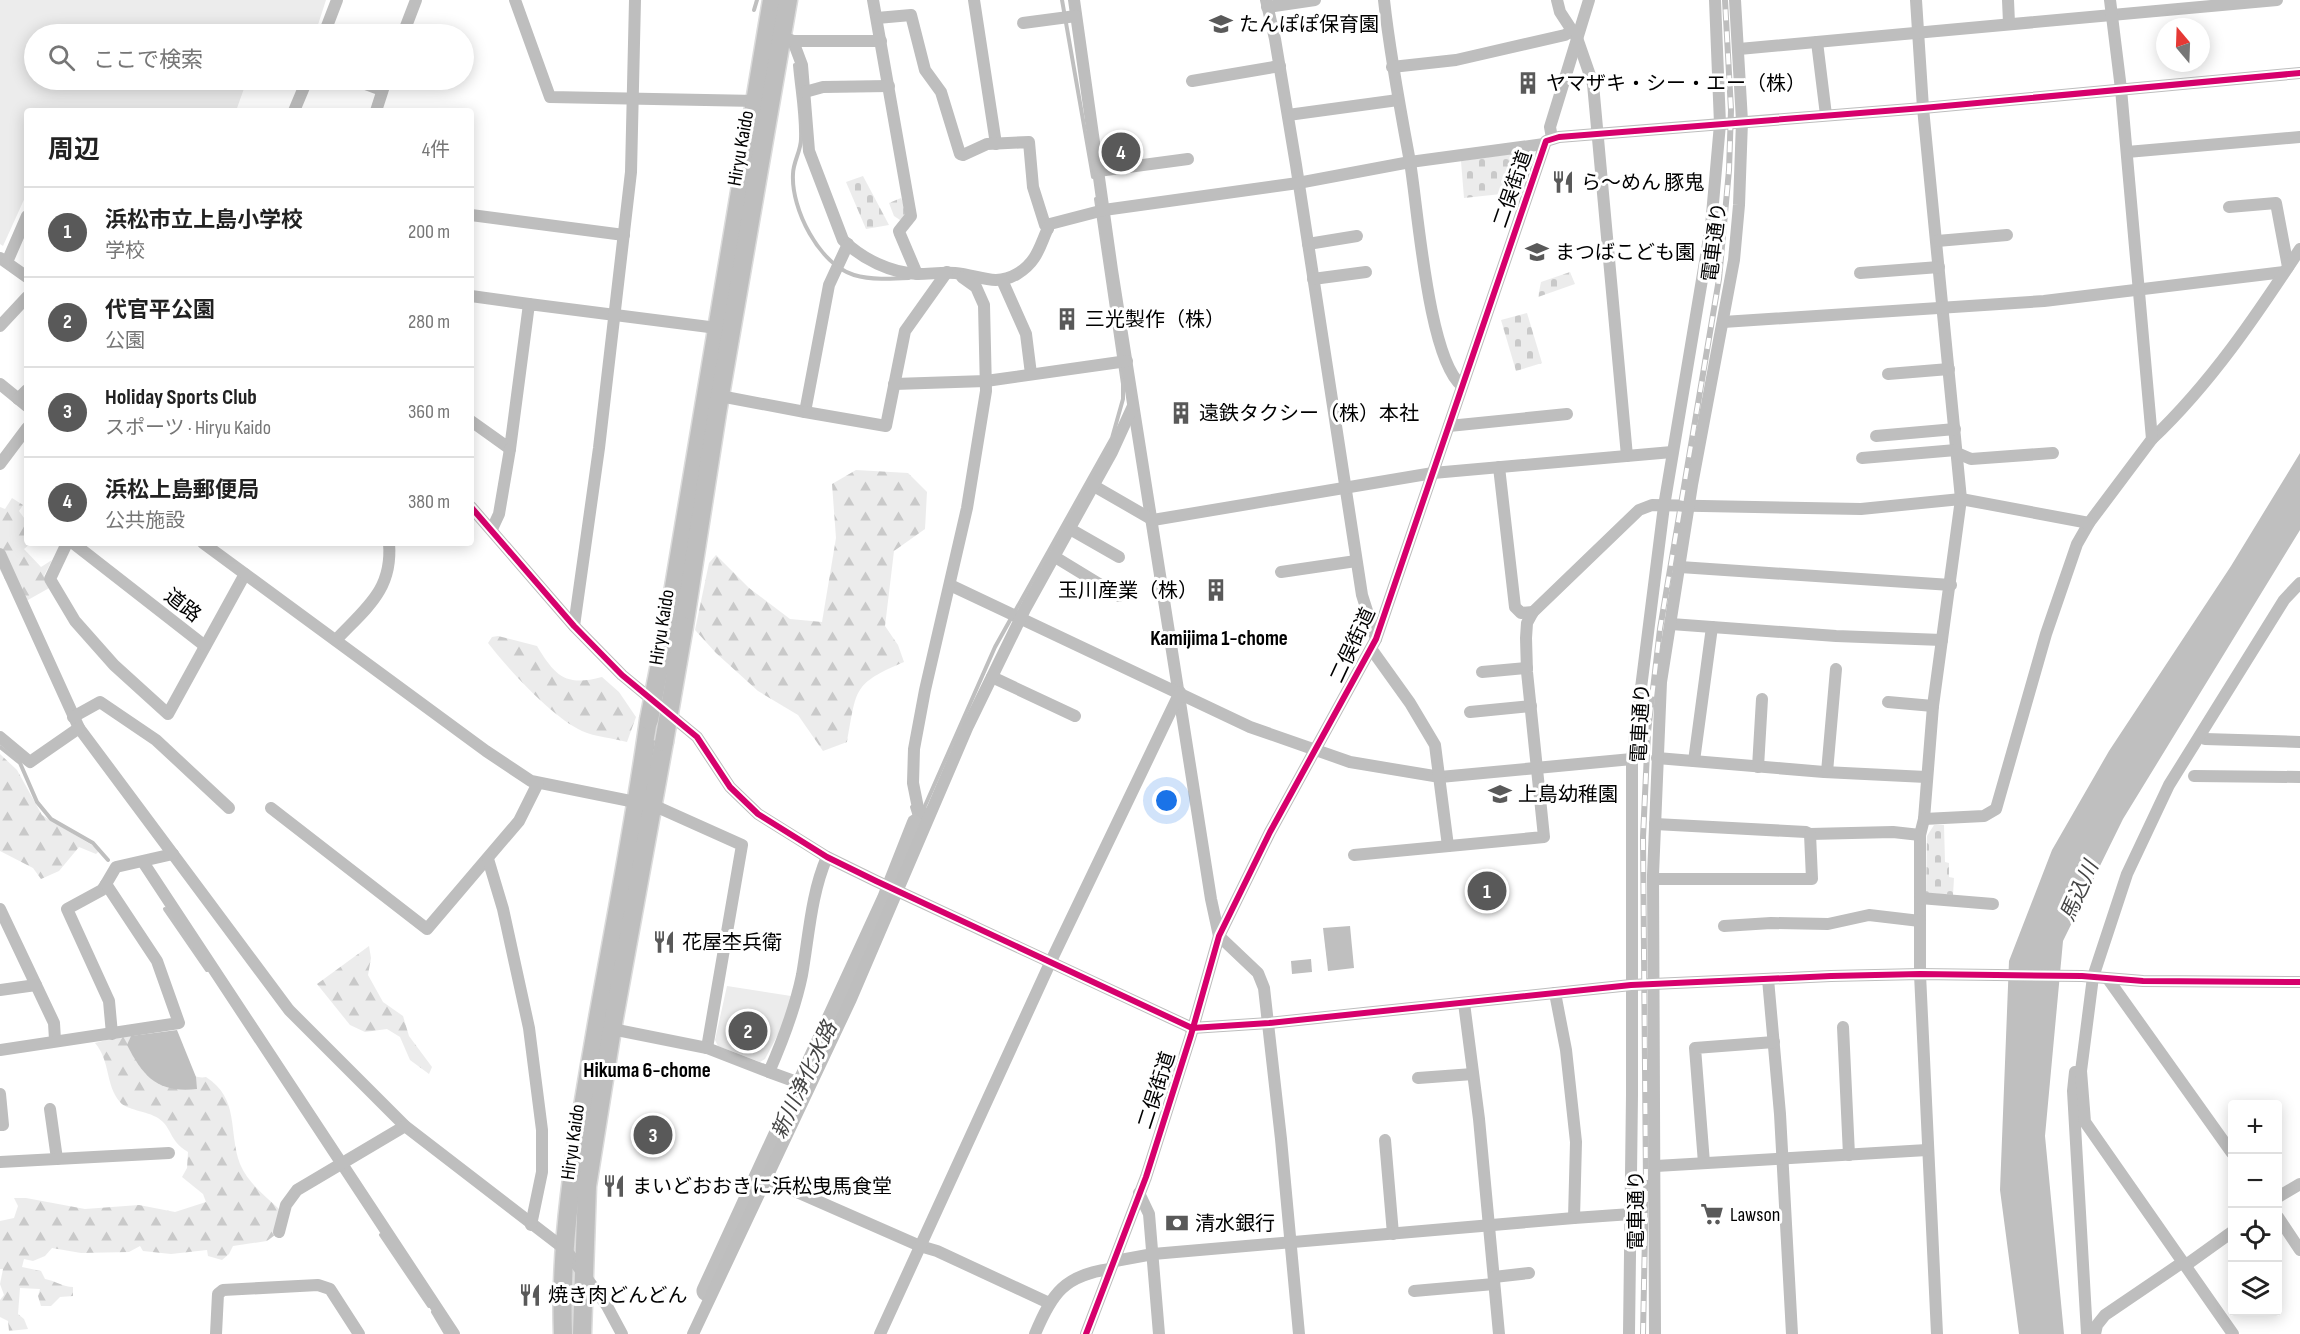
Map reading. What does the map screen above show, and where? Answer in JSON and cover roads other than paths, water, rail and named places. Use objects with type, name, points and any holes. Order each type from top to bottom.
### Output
[{"type":"highway","name":"Hiryu Kaido","points":[[563,1334],[566,1250],[582,1104],[646,804],[664,742],[676,624],[717,328],[757,101],[772,0]]},
{"type":"highway","name":"Hiryu Kaido","points":[[582,1334],[587,1186],[646,804],[649,720],[676,624],[788,39],[788,0]]},
{"type":"street","points":[[328,24],[337,0]]},
{"type":"street","points":[[407,24],[416,0]]},
{"type":"street","points":[[514,0],[550,97],[757,101]]},
{"type":"street","points":[[574,626],[631,172],[635,0]]},
{"type":"street","points":[[873,0],[910,216],[899,231],[917,274]]},
{"type":"street","points":[[974,0],[996,144]]},
{"type":"street","points":[[1074,0],[1068,17],[1098,171],[1099,211],[1122,361],[1133,404],[1153,520],[1211,899],[1219,936],[1258,973],[1264,988],[1299,1334]]},
{"type":"street","points":[[1315,0],[1267,3],[1288,115],[1362,595],[1374,644],[1435,745],[1448,846]]},
{"type":"street","points":[[1384,0],[1392,67],[1410,162],[1429,292],[1450,373],[1462,386]]},
{"type":"street","points":[[1557,0],[1560,12],[1575,34],[1593,84],[1627,456]]},
{"type":"street","points":[[881,41],[788,39],[802,65],[809,151],[834,218],[848,244],[891,270],[917,274],[950,272],[993,282],[1019,273],[1031,262],[1044,242],[1048,229],[1055,222],[1099,211],[1298,183],[1410,162],[1548,141],[1575,34],[1589,0]]},
{"type":"street","points":[[1715,0],[1720,124]]},
{"type":"street","points":[[1735,0],[1742,121]]},
{"type":"street","points":[[1916,0],[1923,108],[1961,499],[1933,706],[1924,819],[1920,835],[1920,974],[1937,1334]]},
{"type":"street","points":[[2008,0],[2009,23]]},
{"type":"street","points":[[2110,0],[2121,89],[2152,439]]},
{"type":"street","points":[[1739,49],[2206,3],[2277,0]]},
{"type":"street","points":[[877,18],[911,15],[925,70],[941,92],[960,154],[963,156],[982,146],[1029,142],[1033,187],[1044,225],[1048,229]]},
{"type":"street","points":[[1023,22],[1068,17]]},
{"type":"street","points":[[1392,67],[1456,60],[1564,34],[1575,34]]},
{"type":"street","points":[[1817,42],[1826,115]]},
{"type":"street","points":[[1192,81],[1280,66]]},
{"type":"street","name":"二俣街道","points":[[1086,1334],[1139,1193],[1219,936],[1270,832],[1374,644],[1548,141],[1598,133],[1923,108],[2300,73]]},
{"type":"street","points":[[805,92],[823,87],[889,86]]},
{"type":"street","points":[[295,108],[303,90]]},
{"type":"street","points":[[377,108],[382,90]]},
{"type":"street","points":[[1288,115],[1398,100]]},
{"type":"street","name":"電車通り","points":[[1655,1334],[1653,879],[1661,682],[1689,507],[1723,322],[1739,206],[1742,121]]},
{"type":"street","name":"電車通り","points":[[1629,1334],[1632,759],[1672,452],[1711,226],[1720,124]]},
{"type":"street","points":[[2127,152],[2300,137]]},
{"type":"street","points":[[1098,171],[1188,159]]},
{"type":"street","points":[[2229,207],[2277,203],[2286,270]]},
{"type":"street","points":[[474,215],[624,235]]},
{"type":"street","points":[[24,222],[4,260],[24,275]]},
{"type":"street","points":[[1936,241],[2007,235]]},
{"type":"street","points":[[1308,244],[1357,236]]},
{"type":"street","points":[[805,412],[829,285],[836,265],[848,244]]},
{"type":"street","points":[[1924,819],[1984,816],[1996,809],[2056,602],[2077,544],[2089,523],[2152,439],[2196,393],[2226,356],[2300,249]]},
{"type":"street","points":[[1860,273],[1939,267]]},
{"type":"street","points":[[1723,322],[2044,301],[2138,291],[2286,270]]},
{"type":"street","points":[[720,396],[886,426],[905,331],[950,272]]},
{"type":"street","points":[[923,814],[913,783],[914,749],[925,690],[967,508],[986,381],[984,305],[976,287],[950,272]]},
{"type":"street","points":[[1313,279],[1366,272]]},
{"type":"street","points":[[1002,280],[1026,334],[1031,374]]},
{"type":"street","points":[[474,296],[717,328]]},
{"type":"street","points":[[0,326],[24,300]]},
{"type":"street","points":[[492,529],[499,514],[510,450],[529,304]]},
{"type":"street","points":[[894,384],[986,381],[1122,361]]},
{"type":"street","points":[[1888,374],[1949,369]]},
{"type":"street","points":[[0,384],[24,398]]},
{"type":"street","points":[[693,1334],[765,1178],[923,814],[992,677],[1015,618],[1055,557],[1094,486],[1133,404]]},
{"type":"street","points":[[1449,426],[1567,414]]},
{"type":"street","points":[[474,423],[510,450]]},
{"type":"street","points":[[1876,436],[1955,429]]},
{"type":"street","points":[[0,464],[24,432]]},
{"type":"street","points":[[1094,486],[1153,520],[1433,473],[1672,452]]},
{"type":"street","points":[[1862,458],[1956,452],[1971,459],[2053,453]]},
{"type":"street","points":[[1499,468],[1515,607],[1521,613],[1533,612]]},
{"type":"street","points":[[1354,855],[1544,837],[1539,768],[1527,668],[1527,623],[1533,612],[1639,510],[1652,505],[1861,509],[1961,499],[2089,523]]},
{"type":"street","points":[[474,510],[574,626],[622,675],[697,737],[730,787],[758,814],[828,857],[892,889],[1192,1028],[1269,1023],[1630,986],[1768,979],[1920,974],[2087,977],[2227,983],[2300,982]]},
{"type":"street","points":[[1070,529],[1119,557]]},
{"type":"street","points":[[66,546],[50,579],[75,621],[114,665],[168,714],[205,646]]},
{"type":"street","name":"道路","points":[[77,546],[205,646],[245,574]]},
{"type":"street","points":[[207,546],[486,751],[538,783],[646,804],[742,844],[707,1048]]},
{"type":"street","points":[[336,640],[382,589],[391,565],[389,546]]},
{"type":"street","points":[[0,554],[76,722],[289,1010],[405,1126],[566,1250],[607,1306],[622,1334]]},
{"type":"street","points":[[1055,557],[1119,596]]},
{"type":"street","points":[[1281,572],[1356,561]]},
{"type":"street","points":[[1680,567],[1951,585]]},
{"type":"street","points":[[2233,1334],[2085,1122],[2081,1071],[2086,1029],[2087,977],[2127,874],[2169,785],[2284,600],[2300,583]]},
{"type":"street","points":[[950,585],[1015,618],[1180,692],[1250,727],[1315,752],[1350,762],[1440,777],[1632,759]]},
{"type":"street","points":[[1671,624],[1836,636],[1942,640]]},
{"type":"street","points":[[1694,761],[1712,627]]},
{"type":"street","points":[[1482,672],[1527,668]]},
{"type":"street","points":[[1827,772],[1836,669]]},
{"type":"street","points":[[992,677],[1075,716]]},
{"type":"street","points":[[880,1334],[1051,961],[1180,692]]},
{"type":"street","points":[[1758,767],[1762,699]]},
{"type":"street","points":[[0,737],[30,762],[99,702],[156,740],[230,808]]},
{"type":"street","points":[[1888,702],[1933,706]]},
{"type":"street","points":[[1470,712],[1531,706]]},
{"type":"street","points":[[2205,739],[2300,742]]},
{"type":"street","points":[[1657,758],[1827,772],[1926,777]]},
{"type":"street","points":[[2193,776],[2300,777]]},
{"type":"street","points":[[271,808],[427,929],[519,821],[538,783]]},
{"type":"street","points":[[1655,824],[1810,834],[1893,832],[1920,835]]},
{"type":"street","points":[[1653,879],[1812,879],[1810,834]]},
{"type":"street","points":[[112,1034],[109,1001],[67,909],[102,890],[116,867],[172,854]]},
{"type":"street","points":[[769,1072],[789,1026],[801,975],[817,880],[828,857]]},
{"type":"street","points":[[488,859],[503,909],[529,1028],[542,1130],[542,1172],[531,1225]]},
{"type":"street","points":[[143,862],[454,1334]]},
{"type":"street","points":[[0,1050],[179,1023],[157,961],[106,884]]},
{"type":"street","points":[[1920,898],[1993,904]]},
{"type":"street","points":[[0,909],[54,1023],[55,1040]]},
{"type":"street","points":[[1724,926],[1771,923],[1828,924],[1869,915],[1920,921]]},
{"type":"street","points":[[1768,979],[1782,1159],[1792,1334]]},
{"type":"street","points":[[2108,979],[2228,1147]]},
{"type":"street","points":[[0,990],[36,985]]},
{"type":"street","points":[[1555,993],[1566,1050],[1576,1142],[1574,1218]]},
{"type":"street","points":[[1464,1003],[1499,1334]]},
{"type":"street","points":[[1842,1027],[1849,1155]]},
{"type":"street","points":[[612,1029],[707,1048],[791,1080]]},
{"type":"street","points":[[2086,1029],[2076,1054],[2073,1091],[2087,1334]]},
{"type":"street","points":[[1704,1163],[1695,1048],[1774,1042]]},
{"type":"street","points":[[1418,1078],[1473,1074]]},
{"type":"street","points":[[0,1095],[3,1125],[0,1125]]},
{"type":"street","points":[[50,1109],[57,1159]]},
{"type":"street","points":[[279,1232],[286,1205],[297,1190],[405,1126]]},
{"type":"street","points":[[1385,1140],[1393,1234]]},
{"type":"street","points":[[1656,1166],[1927,1150]]},
{"type":"street","points":[[0,1162],[169,1153]]},
{"type":"street","points":[[765,1178],[920,1246],[937,1251],[1049,1303]]},
{"type":"street","points":[[2282,1194],[2300,1184]]},
{"type":"street","points":[[1139,1193],[1149,1214],[1159,1334]]},
{"type":"street","points":[[1035,1334],[1049,1303],[1074,1278],[1153,1254],[1631,1214]]},
{"type":"street","points":[[2282,1224],[2300,1250]]},
{"type":"street","points":[[2095,1334],[2097,1326],[2106,1316],[2228,1235]]},
{"type":"street","points":[[1414,1291],[1529,1273]]},
{"type":"street","points":[[216,1334],[218,1294],[223,1290],[318,1285],[330,1289],[359,1334]]},
{"type":"water","name":"馬込川","points":[[2300,453],[2300,530],[2123,819],[2063,941],[2045,1136],[2064,1334],[2019,1334],[2000,1190],[2009,961],[2052,850],[2109,751],[2231,566]]},
{"type":"water","points":[[1350,926],[1354,968],[1328,971],[1323,928]]},
{"type":"water","points":[[1311,959],[1312,972],[1292,974],[1291,961]]},
{"type":"water","points":[[177,1030],[196,1077],[197,1089],[172,1088],[154,1081],[133,1057],[127,1045],[131,1036]]},
{"type":"waterway","points":[[754,10],[757,0]]},
{"type":"waterway","points":[[1062,0],[1093,177]]},
{"type":"waterway","points":[[795,65],[801,143],[793,170],[794,188],[802,218],[810,234],[829,260],[854,275],[888,279],[909,278]]},
{"type":"waterway","points":[[924,808],[995,647],[1112,438],[1123,399],[1123,384],[1096,199]]},
{"type":"waterway","points":[[0,747],[20,763],[37,802],[51,819],[93,843],[108,860]]},
{"type":"waterway","points":[[912,807],[917,823]]},
{"type":"waterway","points":[[917,824],[921,815]]},
{"type":"waterway","name":"新川浄化水路","points":[[707,1291],[887,900],[917,824]]},
{"type":"waterway","points":[[165,909],[207,970]]},
{"type":"waterway","points":[[381,1235],[429,1306]]},
{"type":"waterway","points":[[433,1312],[446,1334]]},
{"type":"railway","points":[[1643,1334],[1646,1184],[1643,837],[1648,732],[1660,629],[1719,279],[1729,170],[1731,110],[1725,0]]},
{"type":"place","name":"たんぽぽ保育園","points":[[1221,24]]},
{"type":"place","name":"ヤマザキ・シー・エー（株）","points":[[1528,83]]},
{"type":"place","name":"浜松上島郵便局","points":[[1121,152]]},
{"type":"place","name":"ら～めん 豚鬼","points":[[1563,182]]},
{"type":"place","name":"まつばこども園","points":[[1537,252]]},
{"type":"place","name":"三光製作（株）","points":[[1067,319]]},
{"type":"place","name":"遠鉄タクシー（株）本社","points":[[1181,413]]},
{"type":"place","name":"玉川産業（株）","points":[[1216,590]]},
{"type":"place","name":"上島幼稚園","points":[[1500,794]]},
{"type":"place","name":"浜松市立上島小学校","points":[[1487,891]]},
{"type":"place","name":"花屋杢兵衛","points":[[664,942]]},
{"type":"place","name":"代官平公園","points":[[748,1031]]},
{"type":"place","name":"Holiday Sports Club","points":[[653,1135]]},
{"type":"place","name":"まいどおおきに浜松曳馬食堂","points":[[614,1186]]},
{"type":"place","name":"Lawson","points":[[1712,1214]]},
{"type":"place","name":"清水銀行","points":[[1177,1223]]},
{"type":"place","name":"焼き肉どんどん","points":[[530,1295]]},
{"type":"district","name":"Kamijima 1-chome","points":[[1219,638]]},
{"type":"district","name":"Hikuma 6-chome","points":[[647,1070]]}]
